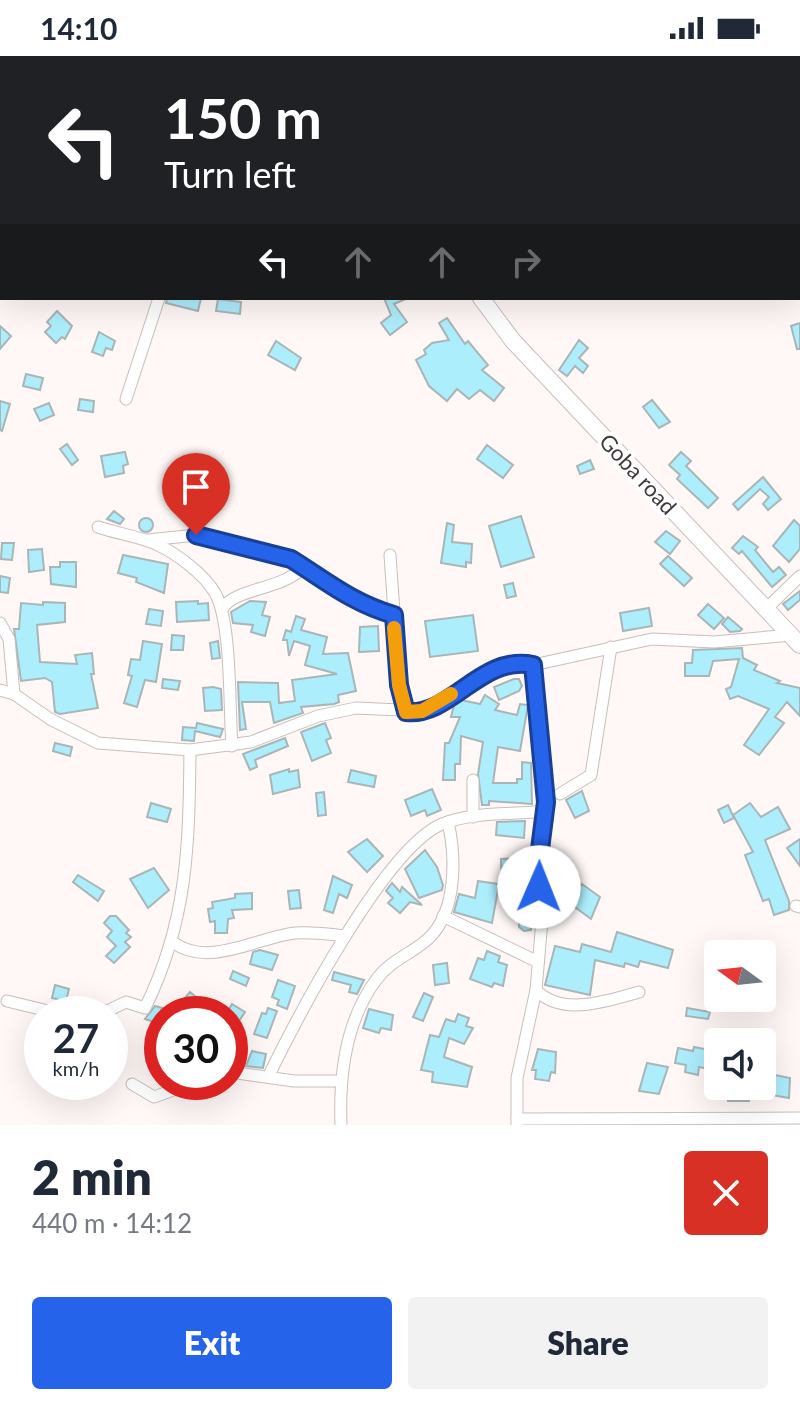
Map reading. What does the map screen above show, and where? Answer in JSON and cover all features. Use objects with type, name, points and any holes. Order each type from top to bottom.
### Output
[{"type":"main road","name":"Goba road","points":[[482,300],[513,341],[795,640]]},
{"type":"street","points":[[126,399],[158,300]]},
{"type":"street","points":[[98,527],[168,550],[208,584],[222,609],[229,667],[232,746]]},
{"type":"street","points":[[147,541],[185,534],[212,537],[291,559],[302,569],[321,575],[330,588],[366,606],[394,615]]},
{"type":"street","points":[[390,555],[399,685],[406,712]]},
{"type":"street","points":[[222,609],[234,595],[276,586],[302,569]]},
{"type":"street","points":[[766,609],[800,576]]},
{"type":"street","points":[[0,623],[9,639],[14,694]]},
{"type":"street","points":[[0,690],[14,694],[50,719],[98,743],[190,750],[232,746],[318,716],[356,708],[406,712],[440,704],[500,667],[533,665],[611,647],[669,638],[714,642],[795,640]]},
{"type":"street","points":[[560,794],[591,775],[611,647]]},
{"type":"street","points":[[533,665],[545,811],[538,865],[542,904],[536,990],[517,1078],[517,1122],[800,1118]]},
{"type":"street","points":[[128,1003],[145,1008],[174,943],[186,883],[190,750]]},
{"type":"street","points":[[473,780],[473,817]]},
{"type":"street","points":[[269,1075],[345,936],[406,855],[436,827],[448,822],[545,811]]},
{"type":"street","points":[[341,1125],[339,1081],[342,1058],[375,980],[392,963],[427,940],[443,916],[453,870],[448,822]]},
{"type":"street","points":[[443,916],[538,962]]},
{"type":"street","points":[[174,943],[187,949],[225,950],[296,933],[345,936]]},
{"type":"street","points":[[536,990],[548,1001],[563,1005],[606,1001],[639,992]]},
{"type":"street","points":[[7,1001],[24,1005]]},
{"type":"street","points":[[248,1073],[294,1081],[339,1081]]},
{"type":"street","points":[[132,1084],[144,1090]]},
{"type":"building","points":[[167,300],[201,300],[198,311],[166,303]]},
{"type":"building","points":[[218,300],[241,302],[240,314],[216,311]]},
{"type":"building","points":[[385,300],[403,300],[394,304],[407,322],[390,335],[381,323],[391,315]]},
{"type":"building","points":[[57,311],[72,326],[65,339],[62,337],[56,343],[45,332],[51,326],[47,322]]},
{"type":"building","points":[[447,318],[465,344],[468,341],[488,365],[482,370],[504,388],[494,401],[480,390],[469,399],[457,389],[447,401],[429,386],[416,360],[426,354],[424,350],[432,343],[449,340],[439,323]]},
{"type":"building","points":[[800,323],[800,349],[797,349],[791,326]]},
{"type":"building","points":[[0,326],[11,336],[0,349]]},
{"type":"building","points":[[99,332],[115,341],[112,350],[106,348],[103,356],[92,352]]},
{"type":"building","points":[[579,340],[588,348],[579,358],[588,366],[583,373],[575,366],[567,376],[559,370]]},
{"type":"building","points":[[276,341],[301,358],[295,370],[268,355]]},
{"type":"building","points":[[26,374],[43,378],[40,390],[23,386]]},
{"type":"building","points":[[80,399],[94,401],[93,412],[78,410]]},
{"type":"building","points":[[652,400],[670,422],[659,428],[643,407]]},
{"type":"building","points":[[0,401],[10,404],[2,431],[0,430]]},
{"type":"building","points":[[49,403],[54,415],[40,421],[34,409]]},
{"type":"building","points":[[67,444],[78,460],[72,465],[60,449]]},
{"type":"building","points":[[487,445],[513,465],[503,478],[477,459]]},
{"type":"building","points":[[125,452],[128,464],[123,466],[124,473],[105,477],[101,456]]},
{"type":"building","points":[[681,452],[691,461],[686,466],[718,498],[708,508],[677,479],[680,475],[669,465]]},
{"type":"building","points":[[590,460],[594,469],[580,474],[577,466]]},
{"type":"building","points":[[763,477],[781,499],[768,510],[763,504],[769,497],[760,489],[738,510],[733,504]]},
{"type":"building","points":[[114,511],[124,519],[120,524],[107,519]]},
{"type":"building","points":[[521,516],[534,557],[501,567],[489,526]]},
{"type":"building","points":[[146,518],[153,525],[146,532],[139,525]]},
{"type":"building","points":[[794,520],[800,526],[800,549],[789,562],[773,546]]},
{"type":"building","points":[[447,523],[454,525],[452,542],[472,544],[471,563],[466,562],[466,567],[441,563]]},
{"type":"building","points":[[666,531],[680,541],[670,554],[655,542]]},
{"type":"building","points":[[743,536],[758,547],[755,550],[773,572],[779,567],[786,575],[772,587],[742,551],[739,554],[732,548]]},
{"type":"building","points":[[2,543],[14,543],[12,560],[1,559]]},
{"type":"building","points":[[42,549],[44,570],[29,572],[28,550]]},
{"type":"building","points":[[123,555],[168,564],[164,593],[136,582],[137,578],[118,573]]},
{"type":"building","points":[[668,556],[692,578],[684,586],[660,564]]},
{"type":"building","points":[[60,562],[76,562],[76,587],[51,584],[50,567],[60,567]]},
{"type":"building","points":[[0,576],[10,578],[8,593],[0,592]]},
{"type":"building","points":[[513,583],[516,596],[507,598],[504,585]]},
{"type":"building","points":[[800,591],[800,600],[788,610],[783,604]]},
{"type":"building","points":[[198,601],[198,604],[208,603],[209,620],[177,622],[176,602]]},
{"type":"building","points":[[250,601],[266,602],[262,615],[270,617],[265,636],[251,632],[253,625],[233,623],[231,612]]},
{"type":"building","points":[[43,602],[65,603],[65,622],[37,625],[40,662],[77,664],[75,655],[92,653],[94,674],[91,674],[98,708],[60,714],[55,712],[52,682],[45,678],[21,681],[14,629],[19,629],[21,603],[43,605]]},
{"type":"building","points":[[708,604],[724,618],[714,629],[698,615]]},
{"type":"building","points":[[649,608],[652,626],[623,631],[620,613]]},
{"type":"building","points":[[149,609],[163,611],[161,626],[146,624]]},
{"type":"building","points":[[473,615],[478,651],[430,657],[425,621]]},
{"type":"building","points":[[296,616],[305,619],[301,630],[327,637],[323,654],[348,653],[356,691],[338,695],[339,702],[334,704],[301,707],[303,713],[274,723],[270,702],[242,702],[246,729],[240,730],[238,682],[278,683],[279,703],[295,701],[292,680],[337,674],[305,665],[310,646],[294,641],[289,656],[287,640],[283,640],[286,630],[291,632]]},
{"type":"building","points":[[728,617],[742,629],[740,631],[730,632],[722,624]]},
{"type":"building","points":[[378,626],[379,651],[359,652],[360,627]]},
{"type":"building","points":[[172,635],[184,636],[183,650],[171,650]]},
{"type":"building","points":[[143,641],[162,644],[156,682],[145,680],[137,707],[124,703],[132,676],[128,675],[131,659],[140,660]]},
{"type":"building","points":[[218,641],[220,658],[212,659],[210,643]]},
{"type":"building","points":[[742,648],[743,658],[757,665],[754,670],[780,681],[777,683],[800,688],[800,716],[787,702],[775,717],[784,723],[759,755],[744,745],[769,709],[738,696],[730,699],[726,689],[731,687],[739,659],[713,661],[709,676],[685,676],[685,663],[692,663],[693,650]]},
{"type":"building","points":[[163,679],[180,681],[178,690],[162,688]]},
{"type":"building","points":[[519,679],[522,686],[519,691],[499,700],[494,687]]},
{"type":"building","points":[[203,688],[221,689],[222,710],[205,711]]},
{"type":"building","points":[[485,695],[499,704],[495,710],[517,715],[520,704],[528,705],[520,751],[498,747],[493,783],[517,783],[517,779],[522,779],[522,762],[531,763],[532,804],[489,801],[489,805],[482,805],[478,774],[483,742],[461,736],[460,764],[455,764],[455,780],[443,780],[445,743],[449,743],[460,717],[451,717],[454,705],[461,700],[480,704]]},
{"type":"building","points":[[197,723],[223,729],[220,737],[195,731],[194,741],[182,740],[183,727],[196,728]]},
{"type":"building","points":[[325,723],[331,738],[326,740],[331,753],[312,761],[301,732]]},
{"type":"building","points":[[285,738],[288,746],[255,760],[257,767],[250,770],[243,754]]},
{"type":"building","points":[[55,743],[72,747],[70,756],[53,751]]},
{"type":"building","points":[[289,769],[289,772],[298,770],[300,787],[273,794],[270,775]]},
{"type":"building","points":[[351,770],[376,776],[374,787],[348,782]]},
{"type":"building","points":[[432,789],[441,810],[427,816],[425,810],[411,816],[405,800]]},
{"type":"building","points":[[582,791],[589,811],[575,818],[566,800]]},
{"type":"building","points":[[324,792],[326,815],[318,816],[316,793]]},
{"type":"building","points":[[151,803],[171,809],[167,822],[147,817]]},
{"type":"building","points":[[750,803],[761,817],[778,807],[790,829],[765,840],[789,901],[789,910],[774,915],[769,899],[763,901],[745,855],[753,852],[733,815]]},
{"type":"building","points":[[728,805],[734,818],[724,823],[718,810]]},
{"type":"building","points":[[525,821],[524,838],[496,835],[497,822]]},
{"type":"building","points":[[367,839],[383,856],[367,872],[348,852]]},
{"type":"building","points":[[800,839],[800,866],[787,848]]},
{"type":"building","points":[[425,850],[437,867],[443,885],[442,890],[419,898],[405,869]]},
{"type":"building","points":[[525,858],[523,886],[502,887],[501,859]]},
{"type":"building","points":[[154,868],[169,890],[148,908],[130,879]]},
{"type":"building","points":[[78,875],[104,891],[98,901],[73,882]]},
{"type":"building","points":[[333,876],[352,885],[347,898],[339,894],[333,913],[324,910]]},
{"type":"building","points":[[478,881],[499,884],[492,923],[454,912],[459,894],[475,898]]},
{"type":"building","points":[[392,883],[400,892],[402,887],[422,905],[410,902],[400,913],[388,903],[393,898],[386,891]]},
{"type":"building","points":[[582,884],[600,897],[591,919],[568,902]]},
{"type":"building","points":[[299,890],[301,908],[290,909],[288,891]]},
{"type":"building","points":[[531,892],[531,930],[524,931],[519,927],[519,893]]},
{"type":"building","points":[[252,893],[252,909],[232,910],[234,918],[228,919],[227,933],[215,933],[215,921],[210,922],[208,909],[213,908],[212,902],[235,898],[235,894]]},
{"type":"building","points":[[110,916],[116,916],[129,930],[126,933],[131,937],[125,942],[130,947],[114,963],[106,956],[116,946],[107,937],[112,931],[104,923]]},
{"type":"building","points":[[617,932],[673,950],[668,968],[640,961],[638,967],[625,963],[624,967],[595,960],[590,995],[545,985],[555,946],[580,952],[582,944],[611,952]]},
{"type":"building","points":[[260,950],[278,955],[272,970],[250,964],[253,952]]},
{"type":"building","points":[[487,951],[500,956],[498,962],[507,965],[503,986],[494,983],[492,987],[470,979],[478,958],[484,960]]},
{"type":"building","points":[[447,963],[449,983],[435,985],[433,965]]},
{"type":"building","points":[[233,971],[249,978],[246,986],[230,979]]},
{"type":"building","points":[[334,972],[364,980],[357,994],[349,992],[351,985],[332,980]]},
{"type":"building","points":[[278,980],[295,986],[287,1009],[277,1005],[279,1000],[272,997]]},
{"type":"building","points":[[55,985],[69,989],[67,996],[52,996]]},
{"type":"building","points":[[424,993],[433,997],[423,1021],[413,1017]]},
{"type":"building","points":[[268,1008],[277,1011],[267,1038],[254,1034],[262,1013],[266,1014]]},
{"type":"building","points":[[687,1008],[710,1012],[708,1019],[686,1016]]},
{"type":"building","points":[[369,1009],[393,1015],[391,1030],[381,1028],[379,1033],[363,1028]]},
{"type":"building","points":[[458,1014],[469,1018],[466,1026],[473,1028],[464,1044],[449,1038],[444,1057],[472,1067],[467,1087],[432,1082],[433,1072],[421,1070],[430,1035],[439,1037],[446,1019],[455,1022]]},
{"type":"building","points":[[694,1047],[704,1049],[704,1068],[699,1067],[698,1075],[685,1072],[686,1065],[675,1063],[678,1048],[693,1051]]},
{"type":"building","points":[[538,1049],[556,1052],[555,1073],[551,1072],[549,1081],[535,1079],[536,1070],[532,1070]]},
{"type":"building","points":[[252,1051],[266,1054],[263,1068],[248,1066]]},
{"type":"building","points":[[647,1063],[668,1067],[659,1094],[639,1091]]},
{"type":"building","points":[[776,1075],[790,1078],[789,1098],[776,1096]]},
{"type":"slow traffic","points":[[394,628],[399,685],[406,712],[414,713],[440,704],[451,694]]},
{"type":"route","points":[[196,535],[291,559],[302,569],[321,575],[330,588],[366,606],[394,615],[399,685],[406,712],[414,713],[440,704],[447,696],[500,667],[521,663],[533,665],[546,802],[538,865],[539,887]]}]
